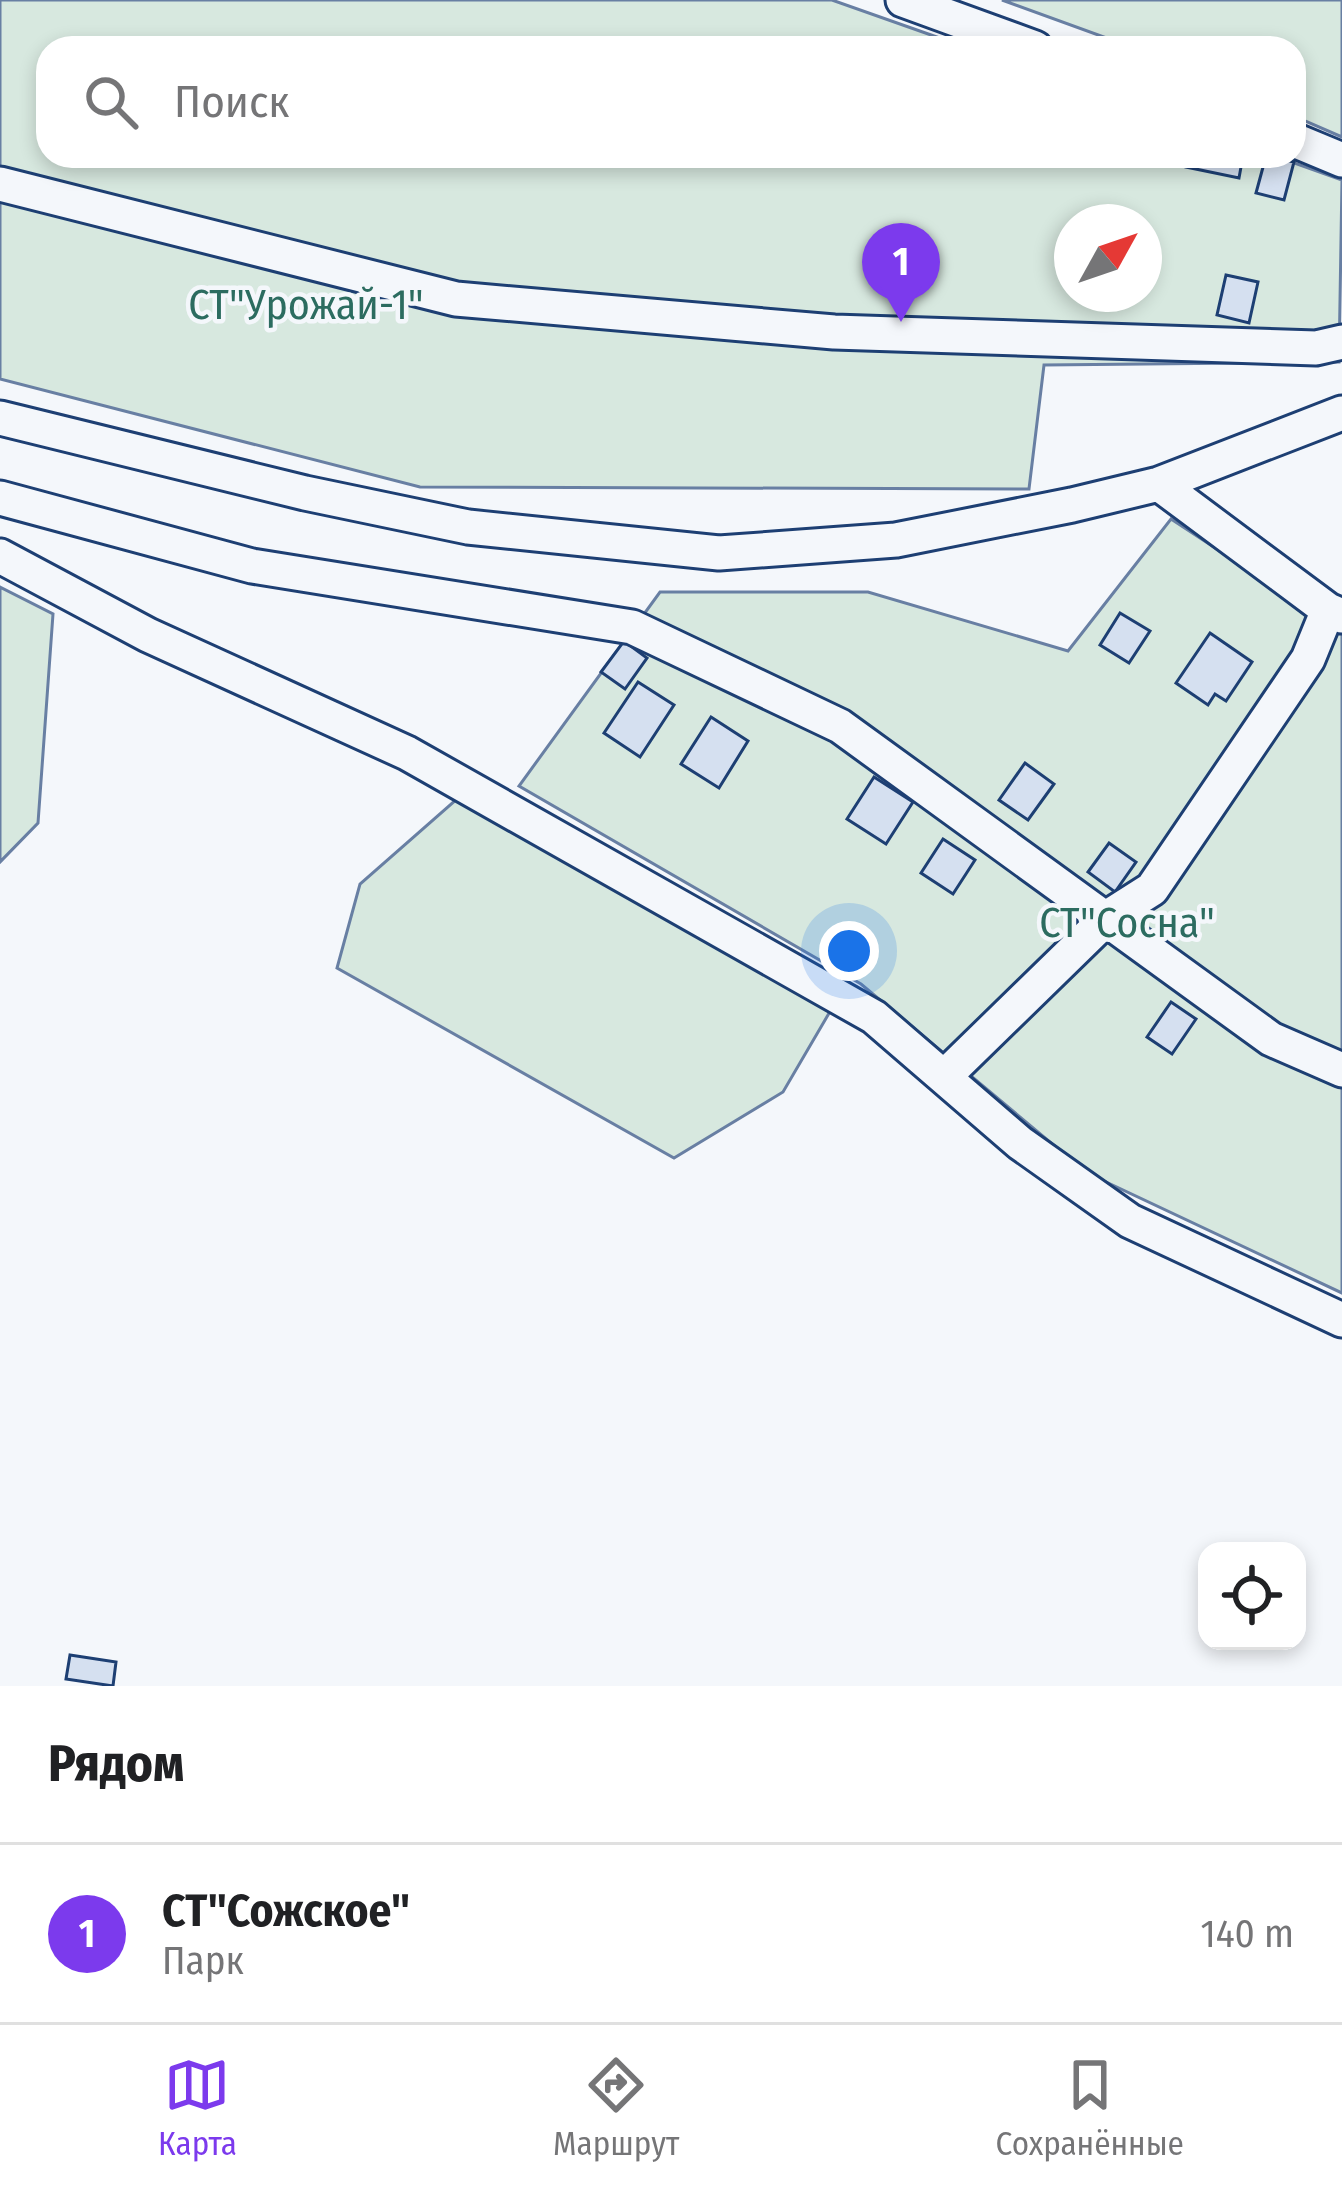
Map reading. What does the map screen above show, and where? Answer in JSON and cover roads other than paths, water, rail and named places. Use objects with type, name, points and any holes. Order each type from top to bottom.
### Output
[{"type":"street","points":[[903,0],[1002,36]]},
{"type":"street","points":[[1306,145],[1342,160]]},
{"type":"street","points":[[0,184],[456,298],[834,332],[1316,348],[1342,341]]},
{"type":"street","points":[[0,418],[304,493],[468,527],[719,553],[896,540],[1160,484],[1342,413]]},
{"type":"street","points":[[944,1077],[1108,917],[1152,889],[1335,613],[1160,484]]},
{"type":"street","points":[[0,498],[252,566],[632,627],[840,726],[1271,1039],[1342,1070]]},
{"type":"street","points":[[0,556],[148,634],[407,753],[874,1017],[1020,1143],[1130,1221],[1342,1320]]},
{"type":"place","name":"СТ\"Сожское\"","points":[[901,322]]},
{"type":"park label","name":"СТ\"Урожай-1\"","points":[[306,304]]},
{"type":"park label","name":"СТ\"Сосна\"","points":[[1127,922]]}]
